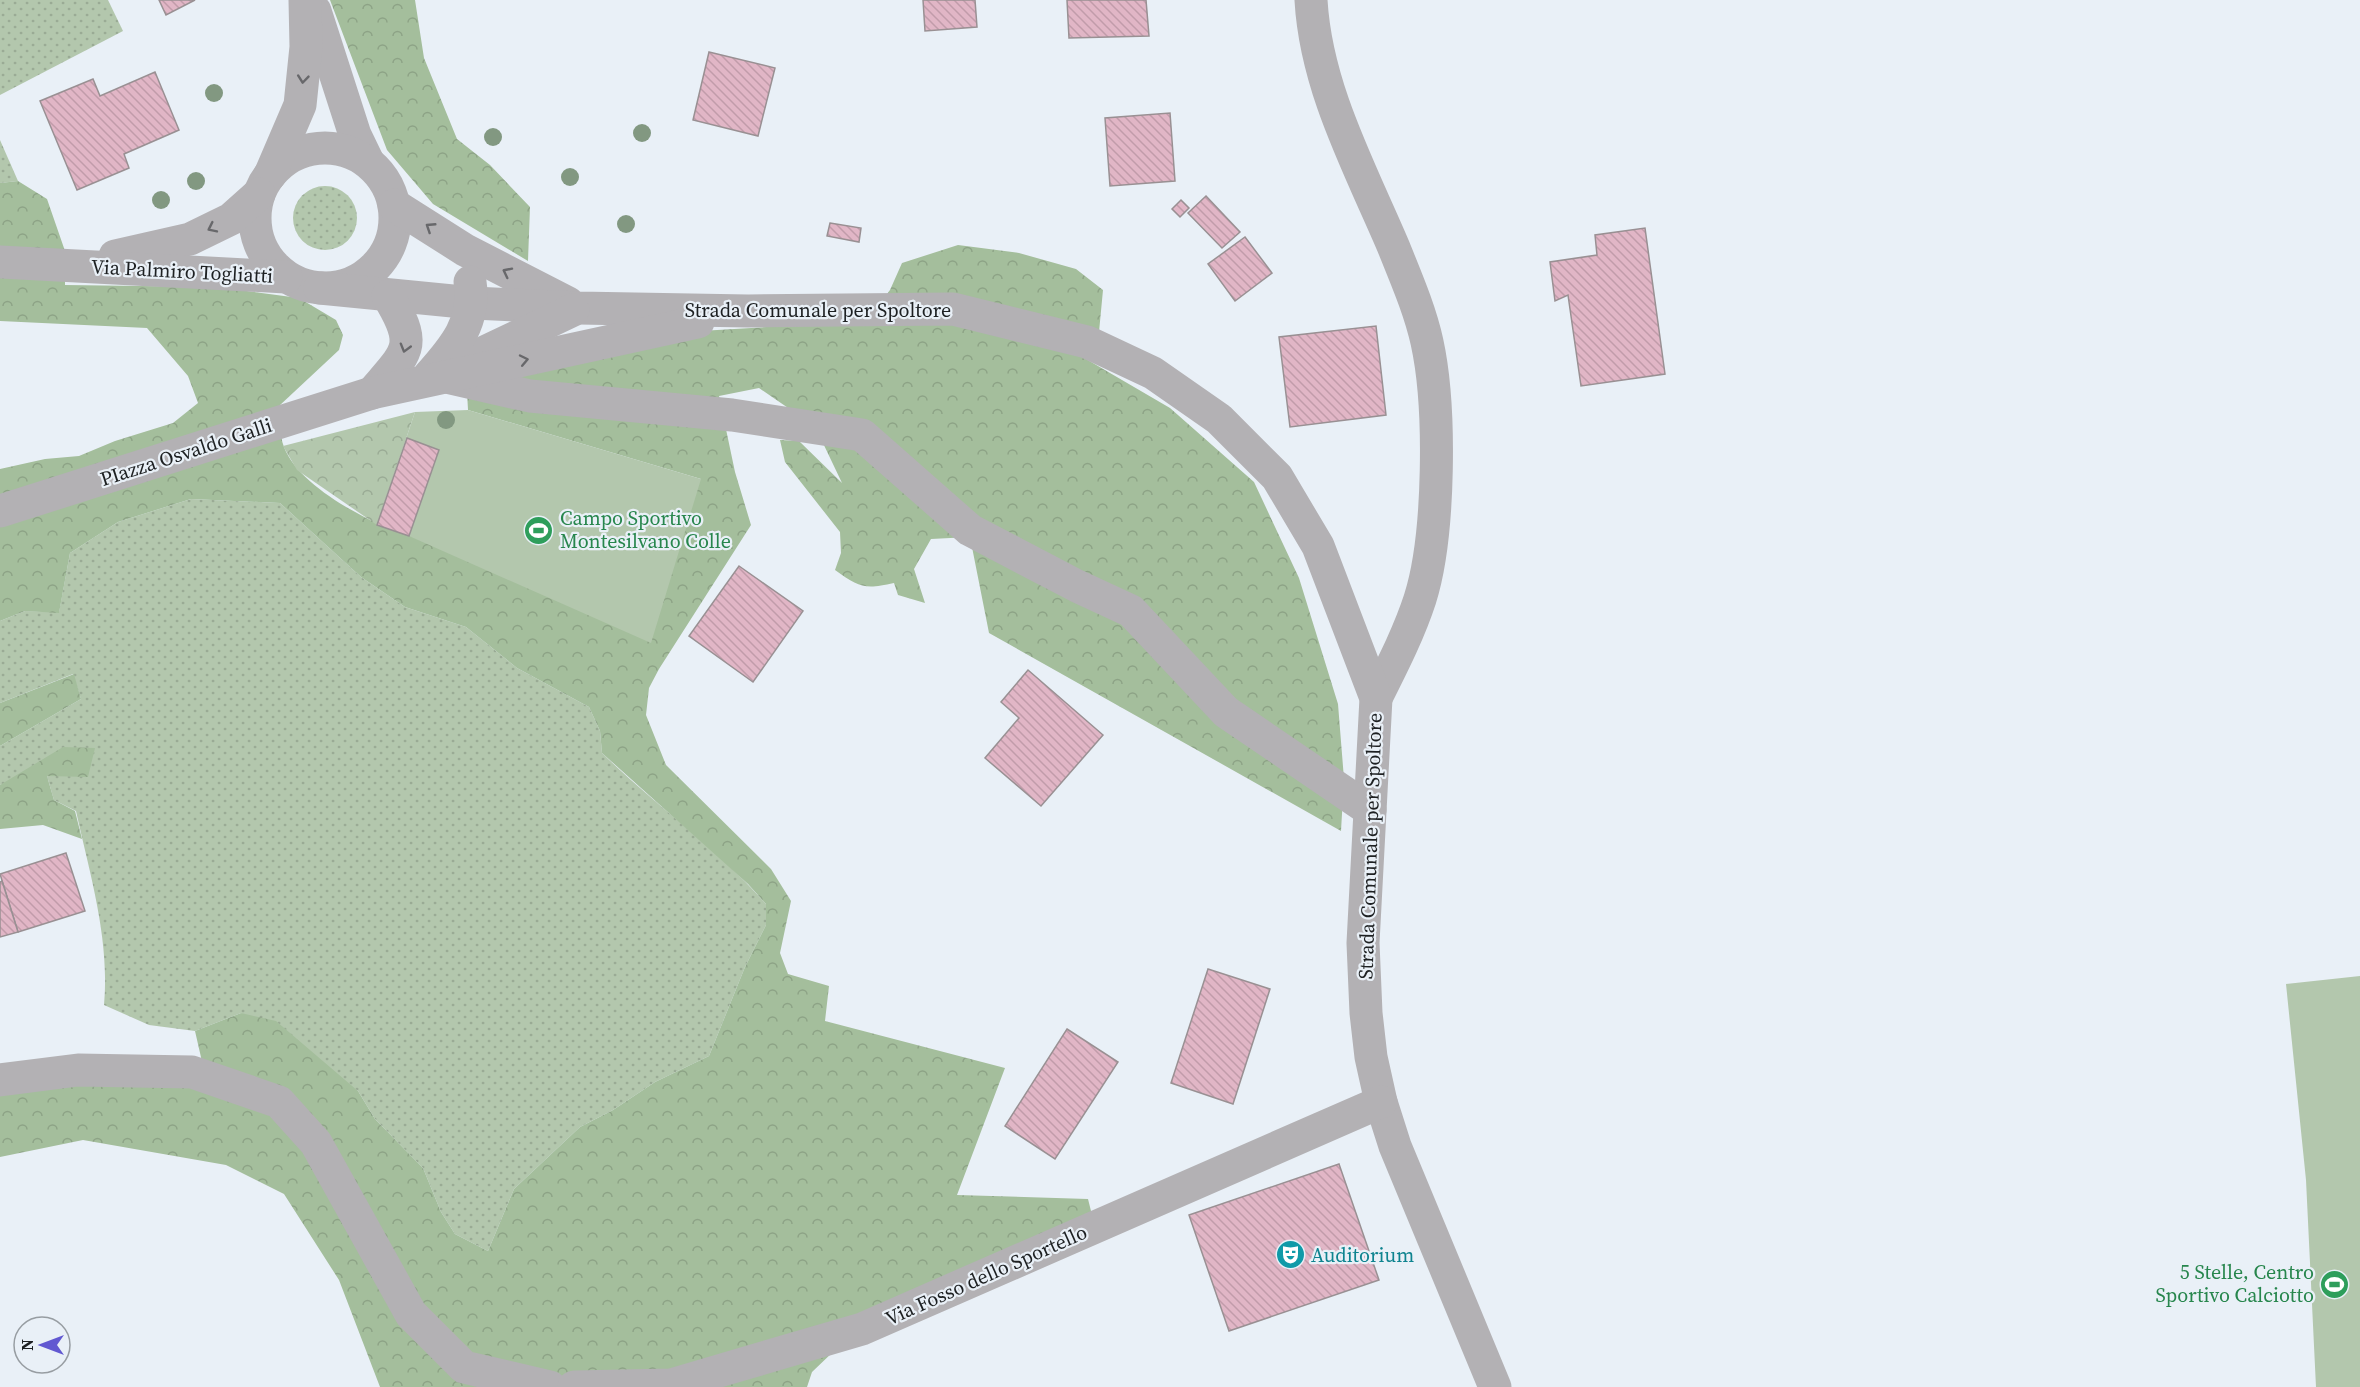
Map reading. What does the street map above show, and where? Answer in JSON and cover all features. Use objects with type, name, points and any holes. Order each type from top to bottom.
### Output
[{"type":"street","points":[[264,184],[286,160],[306,150],[327,147],[348,152],[368,162],[380,174],[394,205],[394,226],[389,247],[377,265],[361,279],[341,287],[320,288],[286,277],[270,261],[259,240],[255,218],[264,184],[300,105],[306,47],[305,0]]},
{"type":"street","points":[[312,0],[356,135],[368,162]]},
{"type":"street","points":[[1311,0],[1315,34],[1327,83],[1353,155],[1415,303],[1427,340],[1433,375],[1434,482],[1425,580],[1409,628],[1376,698]]},
{"type":"street","name":"Via Palmiro Togliatti","points":[[78,264],[190,239],[231,219],[264,184]]},
{"type":"street","name":"Strada Comunale per Spoltore","points":[[394,205],[465,250],[578,308]]},
{"type":"street","points":[[435,379],[462,331],[473,303],[465,250]]},
{"type":"street","name":"Via Palmiro Togliatti","points":[[0,262],[78,264],[286,277]]},
{"type":"street","name":"Strada Comunale per Spoltore","points":[[320,288],[473,303],[578,308],[748,311],[953,309],[1087,342],[1153,373],[1219,418],[1277,477],[1318,546],[1376,698],[1364,982],[1368,1040],[1381,1102],[1401,1162],[1495,1387]]},
{"type":"street","points":[[372,393],[402,358],[408,339],[404,323],[387,296]]},
{"type":"street","points":[[435,379],[578,308]]},
{"type":"street","points":[[435,379],[748,311]]},
{"type":"street","points":[[435,379],[530,396],[732,415],[862,435],[970,531],[1131,611],[1226,712],[1370,810]]},
{"type":"street","name":"PIazza Osvaldo Galli","points":[[0,511],[372,393],[435,379]]},
{"type":"street","points":[[0,1080],[78,1070],[192,1072],[279,1102],[316,1143],[411,1314],[464,1367],[550,1387]]},
{"type":"street","name":"Via Fosso dello Sportello","points":[[574,1387],[671,1385],[862,1329],[1381,1102]]},
{"type":"green space","points":[[0,0],[108,0],[123,31],[0,95]]},
{"type":"green space","points":[[330,0],[415,0],[424,58],[457,139],[490,165],[530,207],[528,261],[433,204],[387,150]]},
{"type":"green space","points":[[0,140],[18,181],[0,183]]},
{"type":"green space","points":[[18,181],[47,199],[65,251],[65,285],[218,287],[299,298],[336,320],[343,335],[339,350],[279,406],[282,442],[292,462],[320,489],[356,513],[409,536],[701,479],[468,410],[467,392],[501,381],[700,331],[867,321],[890,290],[902,263],[958,245],[1019,253],[1076,269],[1103,290],[1099,332],[1086,359],[1170,408],[1254,482],[1299,578],[1338,704],[1344,779],[1341,831],[989,633],[970,537],[931,539],[914,569],[925,603],[898,595],[894,583],[862,586],[835,570],[841,553],[840,532],[785,462],[780,440],[799,441],[842,483],[822,441],[794,412],[759,388],[719,396],[735,472],[751,525],[659,669],[649,688],[646,715],[666,765],[771,869],[791,901],[780,953],[788,974],[829,986],[825,1021],[1005,1068],[957,1195],[1088,1199],[1093,1219],[878,1309],[812,1372],[807,1387],[380,1387],[339,1280],[284,1194],[226,1165],[83,1140],[0,1157],[0,1091],[203,1066],[195,1031],[241,1013],[276,1021],[358,1091],[375,1119],[423,1168],[441,1212],[455,1234],[488,1251],[514,1189],[580,1127],[613,1110],[655,1082],[709,1056],[745,967],[766,925],[766,904],[748,884],[602,753],[600,731],[589,707],[517,668],[466,627],[405,607],[361,577],[280,503],[191,499],[118,522],[70,553],[59,613],[25,611],[0,621],[0,469],[45,459],[79,456],[115,441],[173,423],[198,403],[188,376],[147,328],[0,321],[0,183]]},
{"type":"green space","points":[[325,186],[343,191],[348,195],[352,200],[357,218],[352,236],[348,241],[343,245],[325,250],[307,245],[302,241],[298,236],[293,218],[298,200],[302,195],[307,191]]},
{"type":"green space","name":"Campo Sportivo Montesilvano Colle","points":[[468,410],[701,479],[651,643],[409,536],[377,525],[415,412]]},
{"type":"green space","points":[[415,412],[377,525],[297,470],[283,446]]},
{"type":"green space","points":[[191,499],[280,503],[361,577],[405,607],[466,627],[517,668],[589,707],[600,731],[602,753],[707,845],[766,904],[766,925],[745,967],[709,1056],[655,1082],[613,1110],[580,1127],[514,1189],[488,1251],[455,1234],[441,1212],[423,1168],[375,1119],[358,1091],[241,1013],[195,1031],[149,1025],[104,1005],[104,956],[98,907],[76,811],[54,800],[47,776],[95,748],[0,785],[0,746],[81,699],[73,674],[0,703],[0,621],[25,611],[59,612],[70,553],[118,522]]},
{"type":"green space","points":[[74,674],[81,699],[0,746],[0,703]]},
{"type":"green space","points":[[63,747],[95,748],[88,777],[47,776],[54,800],[75,811],[82,839],[43,825],[0,829],[0,785]]},
{"type":"green space","name":"5 Stelle, Centro Sportivo Calciotto","points":[[2360,976],[2360,1387],[2316,1387],[2306,1180],[2286,984]]},
{"type":"building","points":[[159,0],[195,0],[166,15]]},
{"type":"building","points":[[923,0],[975,0],[977,27],[925,31]]},
{"type":"building","points":[[1067,0],[1146,0],[1149,36],[1069,38]]},
{"type":"building","points":[[709,52],[775,68],[758,136],[693,120]]},
{"type":"building","points":[[155,72],[179,130],[124,154],[129,168],[77,190],[40,101],[93,79],[100,96]]},
{"type":"building","points":[[1170,113],[1175,181],[1110,186],[1105,118]]},
{"type":"building","points":[[1206,196],[1240,232],[1222,248],[1188,213]]},
{"type":"building","points":[[1181,200],[1189,208],[1180,217],[1172,209]]},
{"type":"building","points":[[830,223],[861,228],[859,242],[827,236]]},
{"type":"building","points":[[1645,228],[1665,374],[1581,386],[1568,295],[1555,301],[1550,262],[1597,255],[1595,235]]},
{"type":"building","points":[[1245,237],[1272,273],[1235,301],[1208,264]]},
{"type":"building","points":[[1376,326],[1386,415],[1290,427],[1279,337]]},
{"type":"building","points":[[407,438],[439,450],[409,536],[377,525]]},
{"type":"building","points":[[739,566],[803,611],[753,682],[689,636]]},
{"type":"building","points":[[1028,670],[1103,735],[1041,806],[985,758],[1019,718],[1001,702]]},
{"type":"building","points":[[66,853],[85,911],[18,932],[0,874]]},
{"type":"building","points":[[2,881],[18,932],[0,937],[0,882]]},
{"type":"building","points":[[1208,969],[1270,989],[1233,1104],[1171,1083]]},
{"type":"building","points":[[1067,1029],[1118,1062],[1055,1159],[1005,1126]]},
{"type":"building","points":[[1339,1164],[1379,1280],[1229,1331],[1189,1215]]},
{"type":"place","name":"Campo Sportivo Montesilvano Colle","points":[[539,530]]},
{"type":"place","name":"Auditorium","points":[[1290,1255]]},
{"type":"place","name":"5 Stelle, Centro Sportivo Calciotto","points":[[2335,1284]]}]
